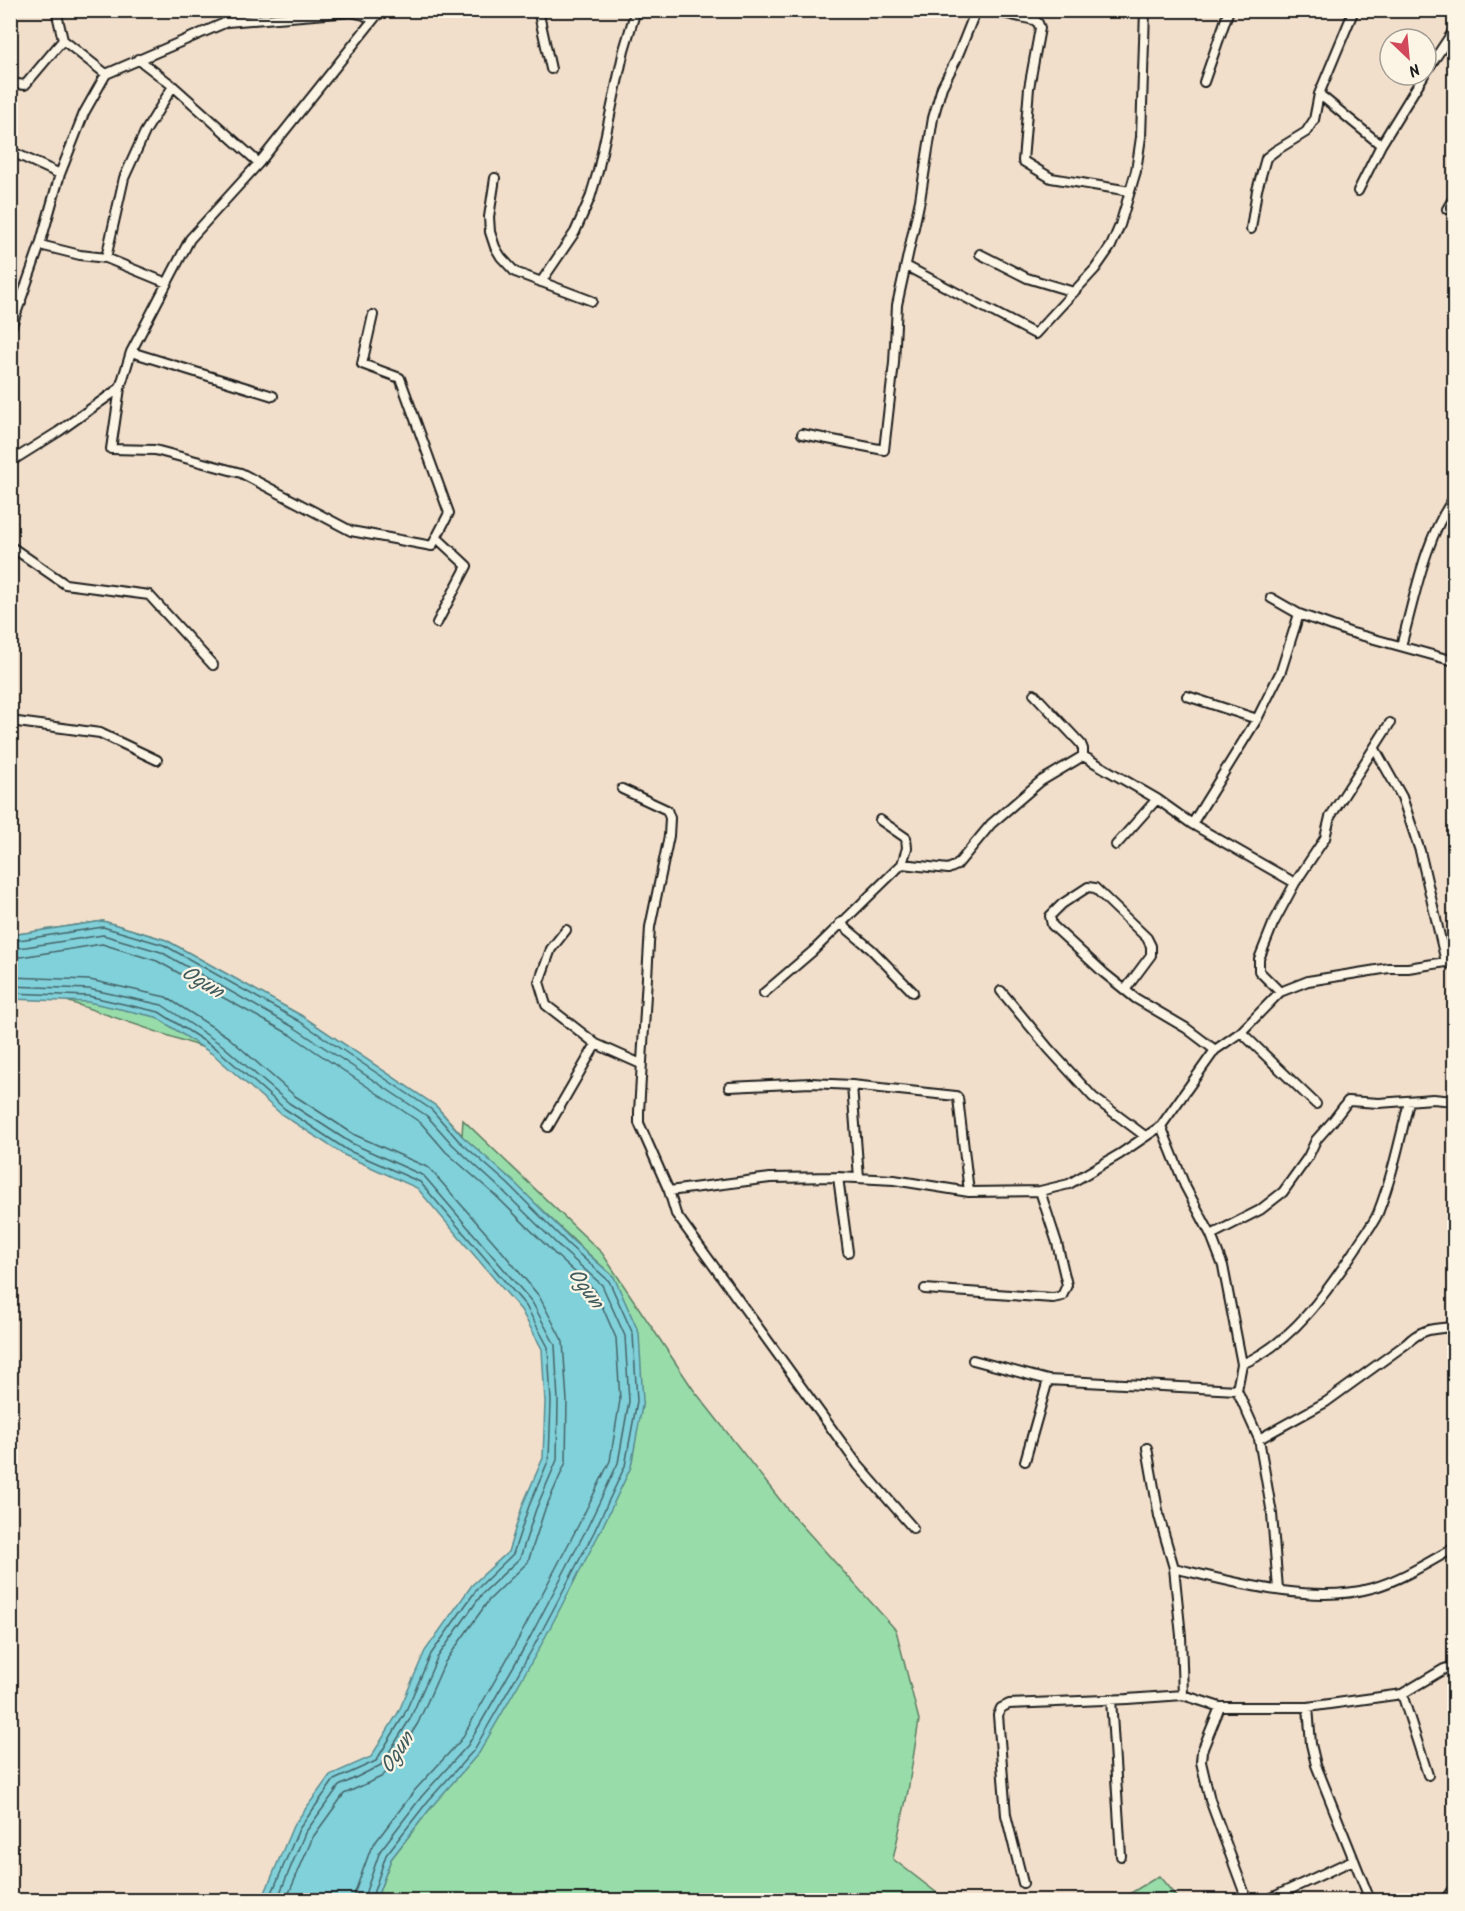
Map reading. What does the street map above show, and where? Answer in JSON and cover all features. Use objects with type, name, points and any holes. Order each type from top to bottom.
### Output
[{"type":"street","points":[[57,10],[63,39],[106,74]]},
{"type":"street","points":[[224,10],[227,22]]},
{"type":"street","points":[[10,331],[40,244],[60,174],[84,113],[106,74],[227,22],[351,12],[375,15],[389,10]]},
{"type":"street","points":[[538,10],[551,69]]},
{"type":"street","points":[[541,282],[575,232],[590,198],[624,50],[636,10]]},
{"type":"street","points":[[802,434],[884,450],[894,363],[897,305],[920,200],[933,118],[942,87],[956,60],[976,10]]},
{"type":"street","points":[[989,10],[1034,20],[1040,28],[1029,88],[1023,161],[1051,178],[1131,191]]},
{"type":"street","points":[[906,266],[1035,334],[1095,269],[1111,246],[1120,225],[1136,171],[1141,137],[1145,10]]},
{"type":"street","points":[[1204,82],[1229,10]]},
{"type":"street","points":[[1251,229],[1257,190],[1266,158],[1306,132],[1314,120],[1319,94],[1354,10]]},
{"type":"street","points":[[373,315],[362,364],[400,378],[449,513],[432,546],[351,531],[241,473],[155,450],[111,449],[120,388],[131,352],[190,239],[260,163],[375,15]]},
{"type":"street","points":[[1438,55],[1455,30]]},
{"type":"street","points":[[10,83],[25,85],[63,39]]},
{"type":"street","points":[[138,59],[173,86],[260,163]]},
{"type":"street","points":[[106,258],[124,178],[145,132],[173,86]]},
{"type":"street","points":[[1358,191],[1381,145],[1417,87]]},
{"type":"street","points":[[1319,94],[1381,145]]},
{"type":"street","points":[[10,151],[60,174]]},
{"type":"street","points":[[495,178],[489,217],[490,232],[501,257],[515,272],[592,301]]},
{"type":"street","points":[[1447,209],[1455,197]]},
{"type":"street","points":[[40,244],[80,255],[106,258],[167,283]]},
{"type":"street","points":[[980,254],[1027,278],[1074,292]]},
{"type":"street","points":[[10,294],[21,302]]},
{"type":"street","points":[[131,352],[273,396]]},
{"type":"street","points":[[10,462],[58,432],[120,388]]},
{"type":"street","points":[[1401,646],[1433,537],[1444,513],[1455,498]]},
{"type":"street","points":[[436,537],[467,566],[437,623]]},
{"type":"street","points":[[10,546],[65,584],[149,595],[213,665]]},
{"type":"street","points":[[1271,598],[1299,614],[1349,632],[1455,661]]},
{"type":"street","points":[[1192,824],[1257,719],[1281,672],[1299,614]]},
{"type":"street","points":[[1034,694],[1081,744],[1083,756]]},
{"type":"street","points":[[1187,696],[1257,719]]},
{"type":"street","points":[[10,721],[100,733],[157,760]]},
{"type":"street","points":[[1280,992],[1259,971],[1259,959],[1295,883],[1325,838],[1330,817],[1390,723]]},
{"type":"street","points":[[1375,749],[1402,797],[1420,851],[1446,962]]},
{"type":"street","points":[[1083,756],[1157,800],[1192,824],[1295,883]]},
{"type":"street","points":[[902,864],[948,869],[957,865],[991,824],[1041,781],[1083,756]]},
{"type":"street","points":[[622,789],[667,810],[670,819],[669,836],[650,927],[639,1123],[669,1191],[676,1214],[858,1465],[913,1528]]},
{"type":"street","points":[[1116,845],[1157,800]]},
{"type":"street","points":[[764,993],[813,951],[902,864],[907,848],[906,838],[880,820]]},
{"type":"street","points":[[1125,990],[1151,955],[1151,946],[1147,938],[1095,888],[1088,887],[1062,903],[1050,916],[1050,922],[1104,973],[1125,990],[1135,998],[1186,1028],[1215,1050]]},
{"type":"street","points":[[840,923],[871,949],[912,992]]},
{"type":"street","points":[[566,930],[551,949],[538,982],[546,1005],[596,1044],[641,1065]]},
{"type":"street","points":[[669,1191],[770,1178],[838,1177],[894,1180],[969,1192],[1040,1191],[1069,1184],[1161,1126],[1215,1050],[1241,1032],[1280,992],[1308,981],[1389,968],[1408,968],[1446,962],[1455,965]]},
{"type":"street","points":[[1001,991],[1049,1050],[1093,1097],[1145,1136]]},
{"type":"street","points":[[1241,1032],[1316,1104]]},
{"type":"street","points":[[548,1126],[596,1044]]},
{"type":"street","points":[[729,1087],[811,1083],[956,1096],[969,1192]]},
{"type":"street","points":[[852,1085],[859,1178]]},
{"type":"street","points":[[1211,1234],[1260,1210],[1283,1192],[1308,1157],[1316,1140],[1348,1101],[1379,1103],[1433,1099],[1455,1101]]},
{"type":"street","points":[[1242,1364],[1256,1358],[1304,1317],[1336,1278],[1377,1215],[1395,1161],[1409,1102]]},
{"type":"street","points":[[1161,1126],[1185,1186],[1211,1234],[1222,1266],[1242,1364],[1237,1390],[1258,1439],[1272,1514],[1278,1589]]},
{"type":"street","points":[[838,1177],[848,1252]]},
{"type":"street","points":[[925,1289],[1053,1298],[1062,1296],[1067,1285],[1040,1191]]},
{"type":"street","points":[[1258,1439],[1326,1402],[1415,1335],[1424,1331],[1455,1327]]},
{"type":"street","points":[[973,1360],[1048,1380],[1237,1390]]},
{"type":"street","points":[[1025,1461],[1048,1380]]},
{"type":"street","points":[[1147,1448],[1159,1516],[1174,1568],[1181,1636],[1183,1695]]},
{"type":"street","points":[[1174,1568],[1226,1580],[1320,1594],[1364,1590],[1385,1584],[1455,1548]]},
{"type":"street","points":[[1023,1882],[1006,1815],[998,1715],[1001,1708],[1009,1704],[1183,1695],[1220,1707],[1308,1707],[1402,1694],[1455,1666]]},
{"type":"street","points":[[1402,1694],[1428,1775]]},
{"type":"street","points":[[1111,1699],[1121,1856]]},
{"type":"street","points":[[1220,1707],[1202,1751],[1201,1762],[1210,1800],[1247,1900]]},
{"type":"street","points":[[1308,1707],[1313,1757],[1370,1900]]},
{"type":"street","points":[[1267,1900],[1353,1860]]},
{"type":"street","points":[[1445,1900],[1455,1887]]},
{"type":"green space","points":[[103,921],[166,940],[302,1016],[436,1106],[462,1135],[463,1120],[602,1253],[693,1389],[788,1510],[896,1630],[919,1720],[908,1791],[893,1859],[946,1900],[376,1900],[391,1859],[433,1805],[614,1277],[462,1136],[11,982],[11,934]]},
{"type":"green space","points":[[1159,1876],[1179,1900],[1119,1900]]},
{"type":"water","name":"Ogun","points":[[103,921],[166,940],[302,1016],[436,1106],[462,1136],[614,1277],[639,1333],[643,1401],[631,1467],[539,1649],[479,1753],[433,1805],[391,1859],[376,1900],[262,1900],[293,1826],[330,1775],[371,1757],[398,1713],[425,1651],[472,1585],[508,1552],[523,1504],[543,1458],[545,1402],[542,1349],[521,1310],[417,1188],[344,1155],[281,1114],[214,1055],[156,1017],[88,1002],[11,999],[11,934]]}]
